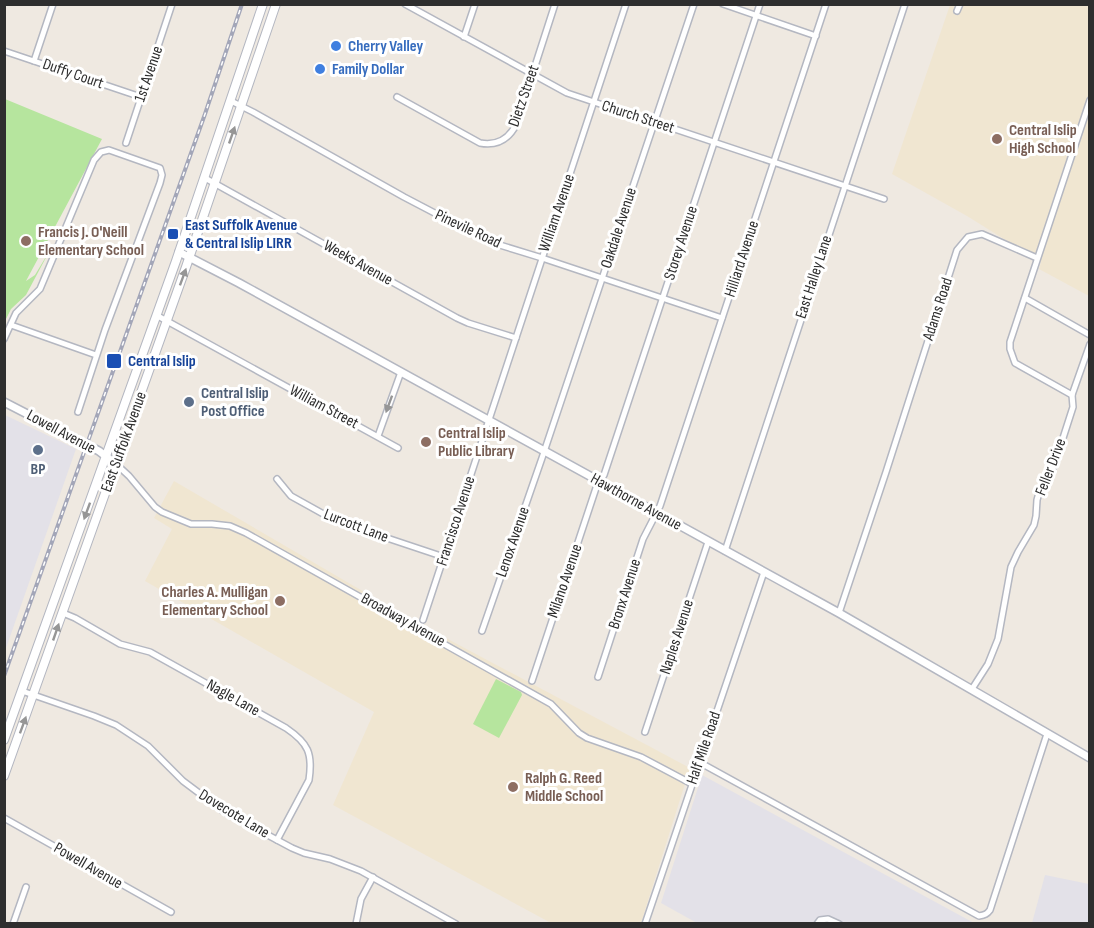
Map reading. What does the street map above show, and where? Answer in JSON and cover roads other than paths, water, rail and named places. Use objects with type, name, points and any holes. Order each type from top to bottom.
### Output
[{"type":"main road","name":"East Suffolk Avenue","points":[[4,740],[179,252],[263,4]]},
{"type":"main road","name":"East Suffolk Avenue","points":[[4,776],[216,184],[276,4]]},
{"type":"street","points":[[34,61],[53,4]]},
{"type":"street","name":"1st Avenue","points":[[126,142],[172,4]]},
{"type":"street","name":"Church Street","points":[[405,4],[567,93],[884,199]]},
{"type":"street","points":[[464,37],[475,4]]},
{"type":"street","name":"Dietz Street","points":[[397,97],[480,143],[489,144],[507,138],[516,125],[555,4]]},
{"type":"street","name":"William Avenue","points":[[489,421],[626,4]]},
{"type":"street","name":"Oakdale Avenue","points":[[544,452],[694,4]]},
{"type":"street","points":[[723,4],[816,36]]},
{"type":"street","name":"Storey Avenue","points":[[600,481],[604,476],[760,4]]},
{"type":"street","name":"Hilliard Avenue","points":[[656,513],[826,4]]},
{"type":"street","name":"East Halley Lane","points":[[725,551],[905,4]]},
{"type":"street","name":"Duffy Court","points":[[4,51],[141,98]]},
{"type":"street","points":[[1072,395],[1015,363],[1010,342],[1089,100]]},
{"type":"street","name":"Pinevile Road","points":[[231,101],[490,242],[722,318]]},
{"type":"street","points":[[4,339],[16,313],[40,289],[94,159],[101,152],[109,150],[160,167],[162,175],[160,183],[96,356],[78,412]]},
{"type":"street","name":"Weeks Avenue","points":[[205,178],[457,318],[516,338]]},
{"type":"street","name":"Adams Road","points":[[839,613],[957,250],[968,237],[982,234],[1037,258]]},
{"type":"street","name":"Hawthorne Avenue","points":[[179,252],[839,613],[1089,758]]},
{"type":"street","points":[[1025,298],[1089,335]]},
{"type":"street","name":"William Street","points":[[156,315],[398,448]]},
{"type":"street","points":[[11,325],[96,356]]},
{"type":"street","name":"Feller Drive","points":[[972,689],[995,648],[1011,567],[1034,525],[1039,494],[1054,466],[1073,407],[1072,395],[1089,344]]},
{"type":"street","points":[[378,436],[401,372]]},
{"type":"street","name":"Lowell Avenue","points":[[4,402],[106,456],[116,464]]},
{"type":"street","name":"Francisco Avenue","points":[[423,620],[489,421]]},
{"type":"street","name":"Lenox Avenue","points":[[482,631],[544,452]]},
{"type":"street","name":"Broadway Avenue","points":[[116,464],[162,512],[191,524],[230,526],[246,533],[551,704],[579,733],[587,738],[641,757],[692,784]]},
{"type":"street","name":"Lurcott Lane","points":[[278,479],[291,496],[336,521],[444,557]]},
{"type":"street","name":"Milano Avenue","points":[[532,681],[600,481]]},
{"type":"street","name":"Bronx Avenue","points":[[598,677],[643,539],[656,513]]},
{"type":"street","name":"Naples Avenue","points":[[645,732],[708,542]]},
{"type":"street","name":"Half Mile Road","points":[[645,924],[764,572]]},
{"type":"street","name":"Nagle Lane","points":[[63,613],[120,644],[150,652],[296,734],[305,744],[310,758],[309,780],[277,840]]},
{"type":"street","name":"Dovecote Lane","points":[[22,691],[116,725],[134,736],[183,781],[223,811],[304,853],[347,865],[373,877],[456,924]]},
{"type":"street","points":[[699,762],[979,916],[987,914],[990,910],[1047,734]]},
{"type":"street","name":"Powell Avenue","points":[[4,818],[171,912]]},
{"type":"street","points":[[356,924],[361,899],[373,877]]},
{"type":"street","points":[[13,924],[26,887]]},
{"type":"street","points":[[817,924],[820,920],[828,919],[838,924]]},
{"type":"railway","points":[[4,676],[205,114],[242,4]]},
{"type":"place","name":"Cherry Valley","points":[[336,46]]},
{"type":"place","name":"Family Dollar","points":[[320,69]]},
{"type":"place","name":"Central Islip High School","points":[[997,139]]},
{"type":"place","name":"East Suffolk Avenue & Central Islip LIRR","points":[[173,234]]},
{"type":"place","name":"Francis J. O'Neill Elementary School","points":[[26,241]]},
{"type":"place","name":"Central Islip","points":[[114,361]]},
{"type":"place","name":"Central Islip Post Office","points":[[189,402]]},
{"type":"place","name":"Central Islip Public Library","points":[[426,442]]},
{"type":"place","name":"BP","points":[[38,450]]},
{"type":"place","name":"Charles A. Mulligan Elementary School","points":[[280,601]]},
{"type":"place","name":"Ralph G. Reed Middle School","points":[[513,787]]}]
